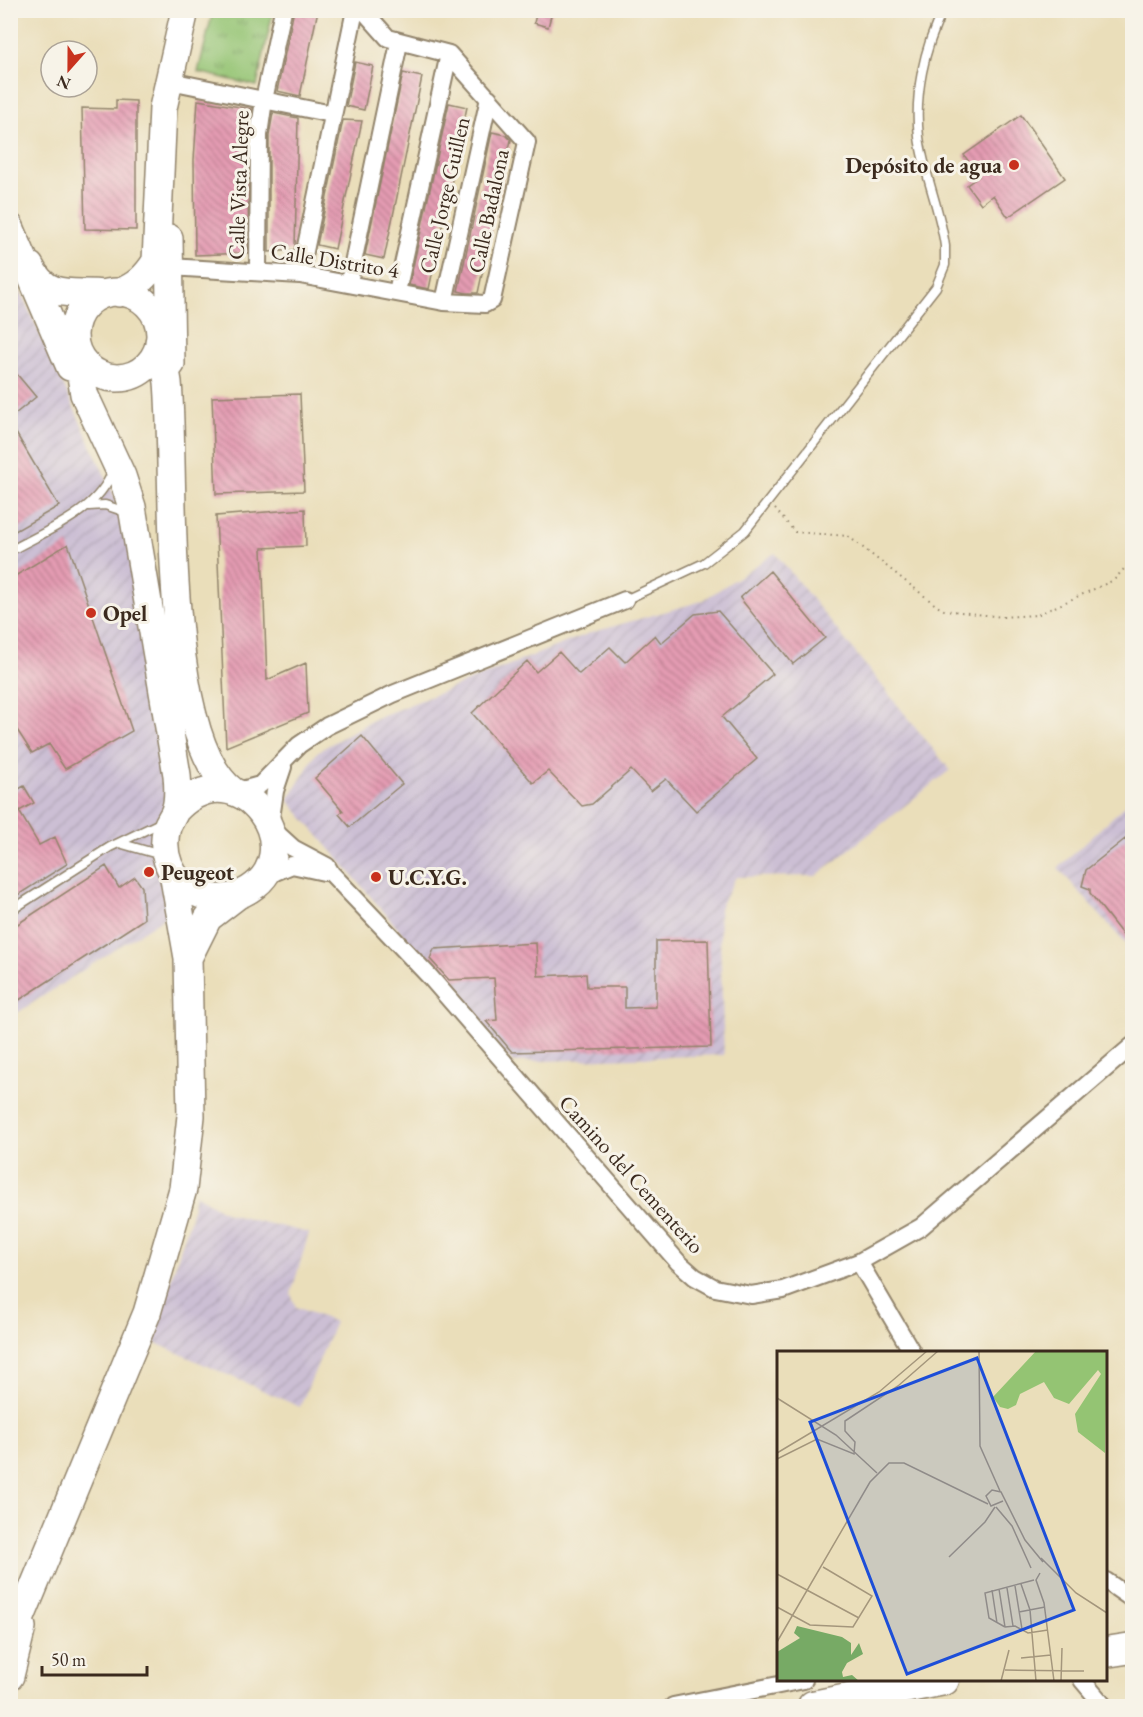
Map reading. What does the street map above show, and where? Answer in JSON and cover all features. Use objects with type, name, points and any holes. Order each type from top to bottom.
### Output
[{"type":"highway","points":[[1107,1652],[1132,1648]]},
{"type":"highway","points":[[813,1707],[939,1681]]},
{"type":"main road","points":[[84,394],[74,342],[76,321],[87,304],[135,286],[147,275],[156,261],[162,122],[185,10]]},
{"type":"main road","points":[[168,89],[171,109],[168,165],[171,357],[168,381],[173,559],[180,639],[204,749],[217,776],[235,792],[256,805],[270,826],[272,858],[262,877],[208,918],[188,958]]},
{"type":"main road","points":[[10,227],[38,296],[128,493],[177,775],[175,812]]},
{"type":"main road","points":[[22,253],[39,279],[51,289],[69,294],[112,293],[137,297],[144,303],[159,333],[168,381]]},
{"type":"main road","points":[[77,351],[83,362],[103,376],[128,377],[149,364],[159,333],[164,280],[170,267]]},
{"type":"main road","points":[[10,1644],[17,1619],[147,1313],[183,1189],[191,1116],[188,958],[169,865],[166,833],[175,812],[183,803],[202,792],[224,790],[235,792]]},
{"type":"main road","points":[[169,865],[190,890],[202,896],[226,898],[238,895]]},
{"type":"main road","points":[[10,1676],[17,1619]]},
{"type":"street","name":"Calle Vista Alegre","points":[[258,271],[258,157],[264,100],[284,10]]},
{"type":"street","points":[[300,275],[355,10]]},
{"type":"street","points":[[363,10],[388,39],[448,54],[397,292]]},
{"type":"street","points":[[349,282],[399,43]]},
{"type":"street","name":"Calle Badalona","points":[[448,54],[526,142],[492,300]]},
{"type":"street","points":[[168,89],[264,100],[332,114]]},
{"type":"street","name":"Calle Jorge Guillen","points":[[444,302],[489,98]]},
{"type":"street","name":"Calle Distrito 4","points":[[170,267],[300,275],[349,282],[444,302],[485,304],[492,300]]},
{"type":"street","points":[[235,792],[260,785],[299,745],[327,726],[383,699],[625,600]]},
{"type":"street","points":[[270,826],[273,797],[284,760]]},
{"type":"street","name":"Camino del Cementerio","points":[[270,826],[283,841],[327,866],[331,873],[389,932],[678,1262],[695,1277],[715,1288],[751,1295],[783,1290],[859,1262],[921,1227],[1132,1046]]},
{"type":"street","points":[[262,877],[272,871],[292,865],[331,873]]},
{"type":"street","points":[[859,1262],[911,1351]]},
{"type":"street","points":[[1107,1582],[1132,1599]]},
{"type":"street","points":[[673,1707],[799,1681]]},
{"type":"street","points":[[1085,1684],[1104,1707]]},
{"type":"lane","points":[[625,600],[713,557],[745,531],[923,306],[943,273],[946,257],[944,236],[920,138],[918,110],[927,49],[943,10]]},
{"type":"lane","points":[[10,551],[89,506],[107,483],[114,459]]},
{"type":"lane","points":[[89,506],[113,507],[134,518]]},
{"type":"lane","points":[[10,911],[118,843],[156,827],[175,812]]},
{"type":"lane","points":[[118,843],[169,865]]},
{"type":"path","points":[[769,502],[785,524],[795,532],[848,536],[915,586],[937,606],[951,612],[1002,617],[1037,615],[1114,580],[1132,560]]},
{"type":"shaded area","points":[[10,269],[126,521],[170,780],[165,810],[151,824],[166,890],[168,915],[11,1017]]},
{"type":"shaded area","points":[[775,553],[950,770],[816,876],[736,877],[719,908],[724,1055],[512,1062],[288,800],[317,752],[376,718],[590,633],[702,601]]},
{"type":"shaded area","points":[[1132,799],[1132,951],[1058,868]]},
{"type":"shaded area","points":[[195,1194],[228,1214],[309,1233],[291,1294],[296,1307],[335,1322],[300,1407],[151,1341],[191,1217]]},
{"type":"green space","points":[[213,11],[273,11],[257,86],[198,72]]},
{"type":"building","points":[[294,10],[318,10],[300,96],[277,91]]},
{"type":"building","points":[[537,10],[552,12],[548,27],[534,23]]},
{"type":"building","points":[[355,62],[373,66],[364,110],[346,106]]},
{"type":"building","points":[[403,73],[422,77],[384,259],[365,255]]},
{"type":"building","points":[[116,100],[136,101],[136,230],[85,229],[82,108],[116,109]]},
{"type":"building","points":[[198,100],[252,109],[249,135],[248,253],[195,255],[194,160]]},
{"type":"building","points":[[449,103],[467,107],[429,289],[409,285]]},
{"type":"building","points":[[273,113],[298,118],[295,247],[294,250],[269,252],[269,136]]},
{"type":"building","name":"Depósito de agua","points":[[1021,115],[1065,178],[1008,217],[993,195],[981,204],[967,185],[979,176],[964,155]]},
{"type":"building","points":[[343,120],[362,121],[335,249],[317,245]]},
{"type":"building","points":[[492,132],[506,135],[511,140],[478,293],[467,293],[458,291]]},
{"type":"building","points":[[10,366],[36,397],[10,418]]},
{"type":"building","points":[[300,394],[304,491],[216,494],[212,397]]},
{"type":"building","points":[[10,423],[59,506],[10,534]]},
{"type":"building","points":[[305,509],[306,546],[262,548],[267,680],[306,663],[308,713],[226,747],[216,516]]},
{"type":"building","points":[[68,544],[132,731],[65,769],[49,744],[32,753],[10,719],[10,579]]},
{"type":"building","points":[[770,571],[825,638],[793,664],[740,598]]},
{"type":"building","points":[[718,611],[773,674],[722,717],[757,759],[696,811],[666,779],[651,791],[631,770],[592,804],[582,806],[548,771],[533,783],[472,713],[527,661],[536,672],[559,652],[579,674],[610,647],[625,662],[655,635],[661,643],[695,614]]},
{"type":"building","points":[[362,736],[402,784],[350,827],[339,814],[343,811],[315,778]]},
{"type":"building","points":[[24,786],[34,803],[19,811],[39,845],[55,837],[67,864],[10,900],[10,794]]},
{"type":"building","points":[[1125,839],[1132,850],[1132,947],[1090,893],[1090,889],[1082,886],[1086,870]]},
{"type":"building","points":[[106,866],[119,888],[135,877],[142,887],[144,919],[10,1006],[10,929]]},
{"type":"building","points":[[708,940],[711,1047],[512,1052],[486,1021],[497,1020],[494,978],[449,980],[430,959],[434,949],[536,943],[538,976],[586,974],[587,987],[625,987],[625,1008],[656,1007],[656,941]]},
{"type":"place","name":"Depósito de agua","points":[[1014,165]]},
{"type":"place","name":"Opel","points":[[91,613]]},
{"type":"place","name":"Peugeot","points":[[149,872]]},
{"type":"place","name":"U.C.Y.G.","points":[[376,877]]}]
